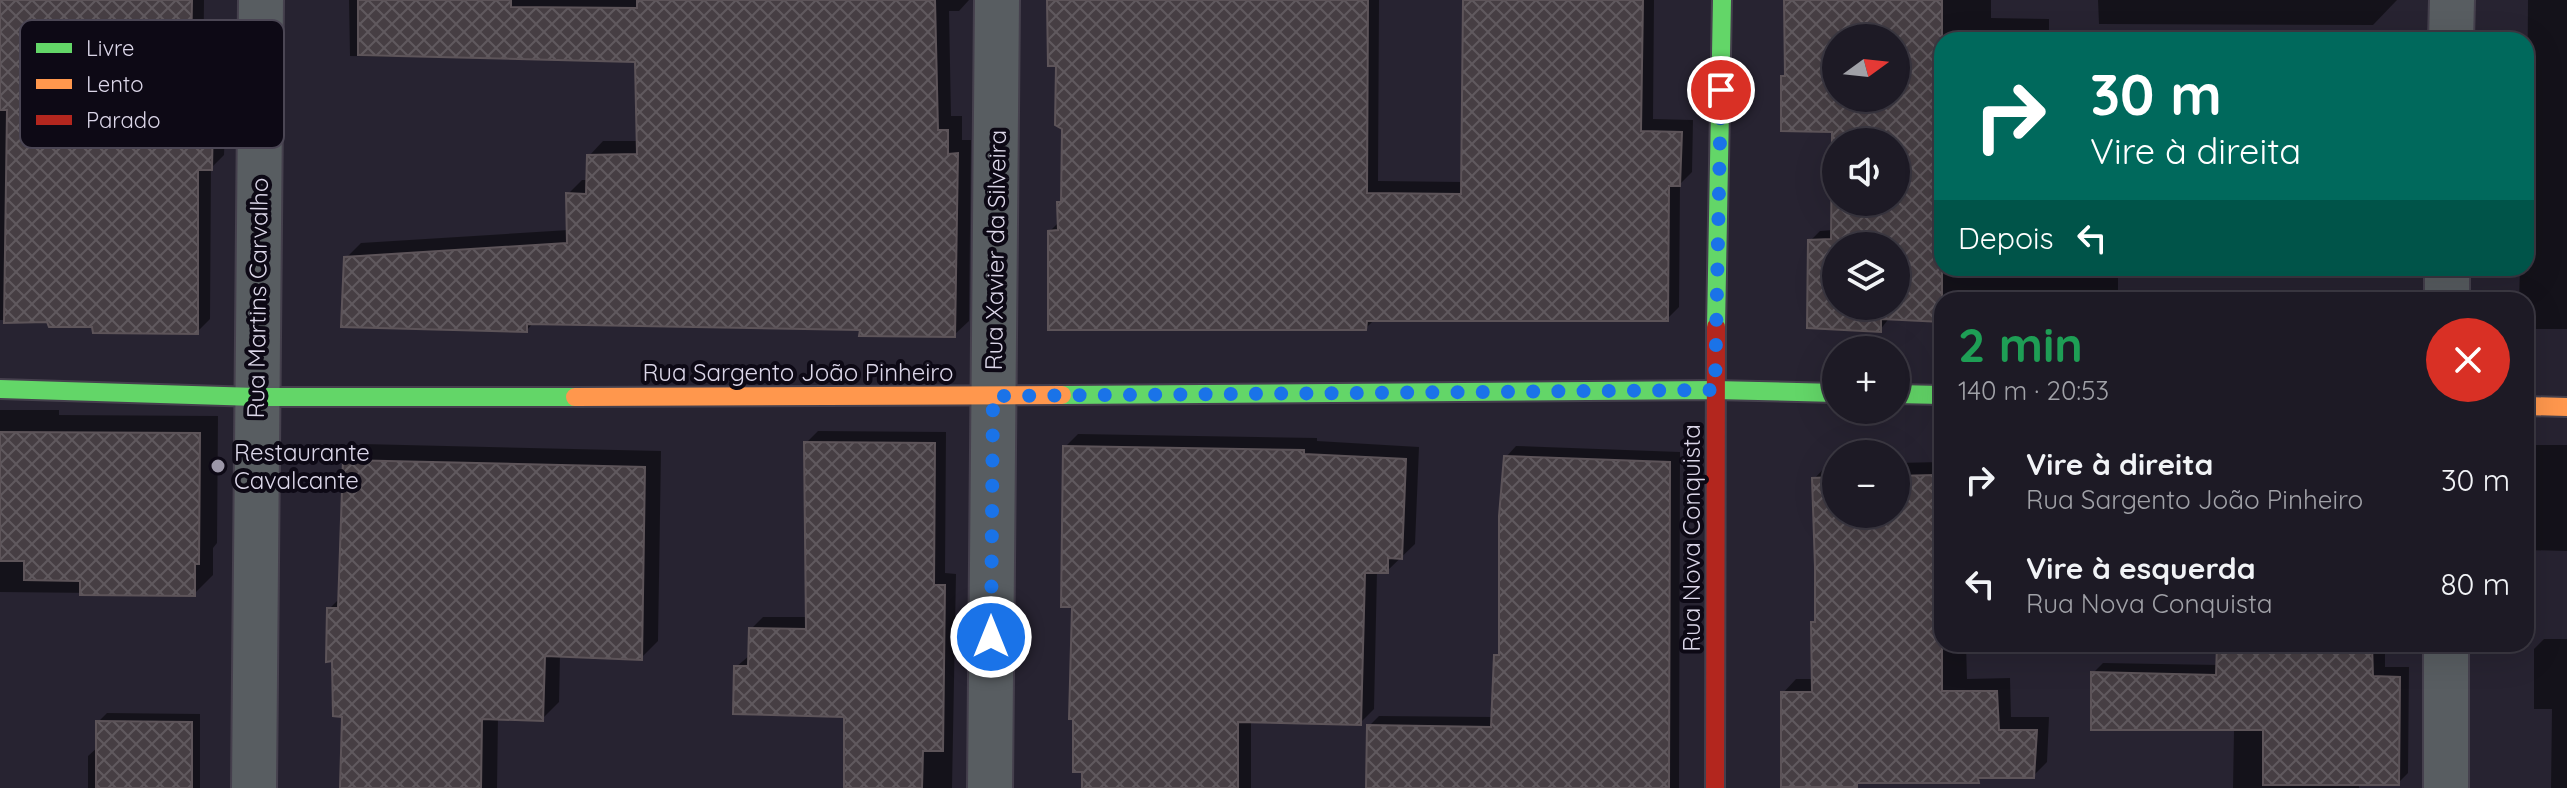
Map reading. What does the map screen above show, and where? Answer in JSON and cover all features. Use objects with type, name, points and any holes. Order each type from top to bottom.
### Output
[{"type":"street","name":"Rua Martins Carvalho","points":[[261,0],[261,20]]},
{"type":"street","name":"Rua Xavier da Silveira","points":[[990,788],[997,0]]},
{"type":"street","name":"Rua Nova Conquista","points":[[1715,788],[1715,390],[1722,0]]},
{"type":"street","points":[[2451,32],[2452,0]]},
{"type":"street","name":"Rua Martins Carvalho","points":[[254,788],[259,148]]},
{"type":"street","name":"Rua Sargento João Pinheiro","points":[[0,389],[256,397],[993,396],[1715,390],[1822,393]]},
{"type":"street","points":[[1910,394],[1934,395]]},
{"type":"street","points":[[2534,406],[2567,407]]},
{"type":"street","points":[[2446,652],[2446,788]]},
{"type":"building","points":[[0,0],[192,0],[192,20],[20,20],[20,148],[212,148],[212,170],[198,170],[198,334],[93,333],[92,327],[49,327],[47,322],[4,323],[7,110],[0,110]]},
{"type":"building","points":[[358,0],[511,0],[511,7],[637,8],[637,0],[935,0],[938,130],[948,130],[948,154],[958,153],[955,337],[859,336],[860,330],[527,324],[527,332],[341,327],[344,257],[567,243],[566,193],[586,194],[587,155],[637,154],[635,62],[358,55]]},
{"type":"building","points":[[1047,0],[1368,0],[1367,193],[1461,194],[1463,0],[1643,0],[1641,131],[1682,132],[1680,186],[1669,186],[1668,321],[1367,321],[1366,330],[1048,330],[1048,231],[1058,230],[1062,129],[1055,125],[1056,66],[1048,66]]},
{"type":"building","points":[[1784,0],[1942,0],[1942,32],[1934,32],[1934,276],[1942,276],[1942,292],[1934,292],[1934,322],[1901,320],[1910,320],[1910,232],[1831,232],[1831,216],[1910,216],[1910,128],[1781,131],[1781,76],[1785,76]]},
{"type":"building","points":[[1822,239],[1822,320],[1881,320],[1881,332],[1807,328],[1808,240]]},
{"type":"building","points":[[0,432],[200,433],[199,564],[195,564],[195,596],[80,595],[80,581],[24,580],[24,561],[0,561]]},
{"type":"building","points":[[804,442],[935,443],[934,585],[945,585],[943,751],[923,751],[922,788],[844,788],[844,717],[733,714],[734,666],[748,666],[749,628],[806,629]]},
{"type":"building","points":[[1063,446],[1304,450],[1304,454],[1406,459],[1402,559],[1388,558],[1388,573],[1365,573],[1361,725],[1238,722],[1238,788],[1082,788],[1082,772],[1073,772],[1073,719],[1069,719],[1072,607],[1061,607]]},
{"type":"building","points":[[1504,456],[1670,462],[1669,788],[1366,788],[1367,725],[1491,727],[1494,655],[1499,655],[1499,516]]},
{"type":"building","points":[[343,460],[645,467],[642,660],[545,656],[543,721],[482,719],[481,788],[340,788],[342,717],[333,716],[332,661],[326,662],[327,608],[338,608]]},
{"type":"building","points":[[1934,475],[1934,652],[1942,652],[1942,691],[1997,691],[1999,730],[2037,730],[2034,778],[1978,778],[1979,783],[1857,783],[1857,787],[1781,787],[1781,692],[1812,692],[1811,622],[1815,622],[1815,567],[1812,478],[1822,478],[1822,528],[1910,528],[1910,476]]},
{"type":"building","points":[[2217,652],[2372,652],[2373,676],[2400,677],[2399,785],[2263,785],[2263,730],[2091,730],[2091,672],[2216,675]]},
{"type":"building","points":[[96,721],[192,722],[192,788],[96,788]]},
{"type":"traffic: fast","points":[[1716,327],[1722,0]]},
{"type":"traffic: fast","points":[[0,389],[256,397],[575,397]]},
{"type":"traffic: fast","points":[[1062,395],[1715,390],[1822,393]]},
{"type":"traffic: fast","points":[[1910,394],[1934,395]]},
{"type":"traffic: slow","points":[[575,397],[1062,395]]},
{"type":"traffic: slow","points":[[2534,406],[2567,407]]},
{"type":"traffic: jam","points":[[1715,788],[1716,327]]},
{"type":"place","name":"Restaurante Cavalcante","points":[[218,466]]},
{"type":"route","points":[[991,637],[993,396],[1715,390],[1721,90]]}]
